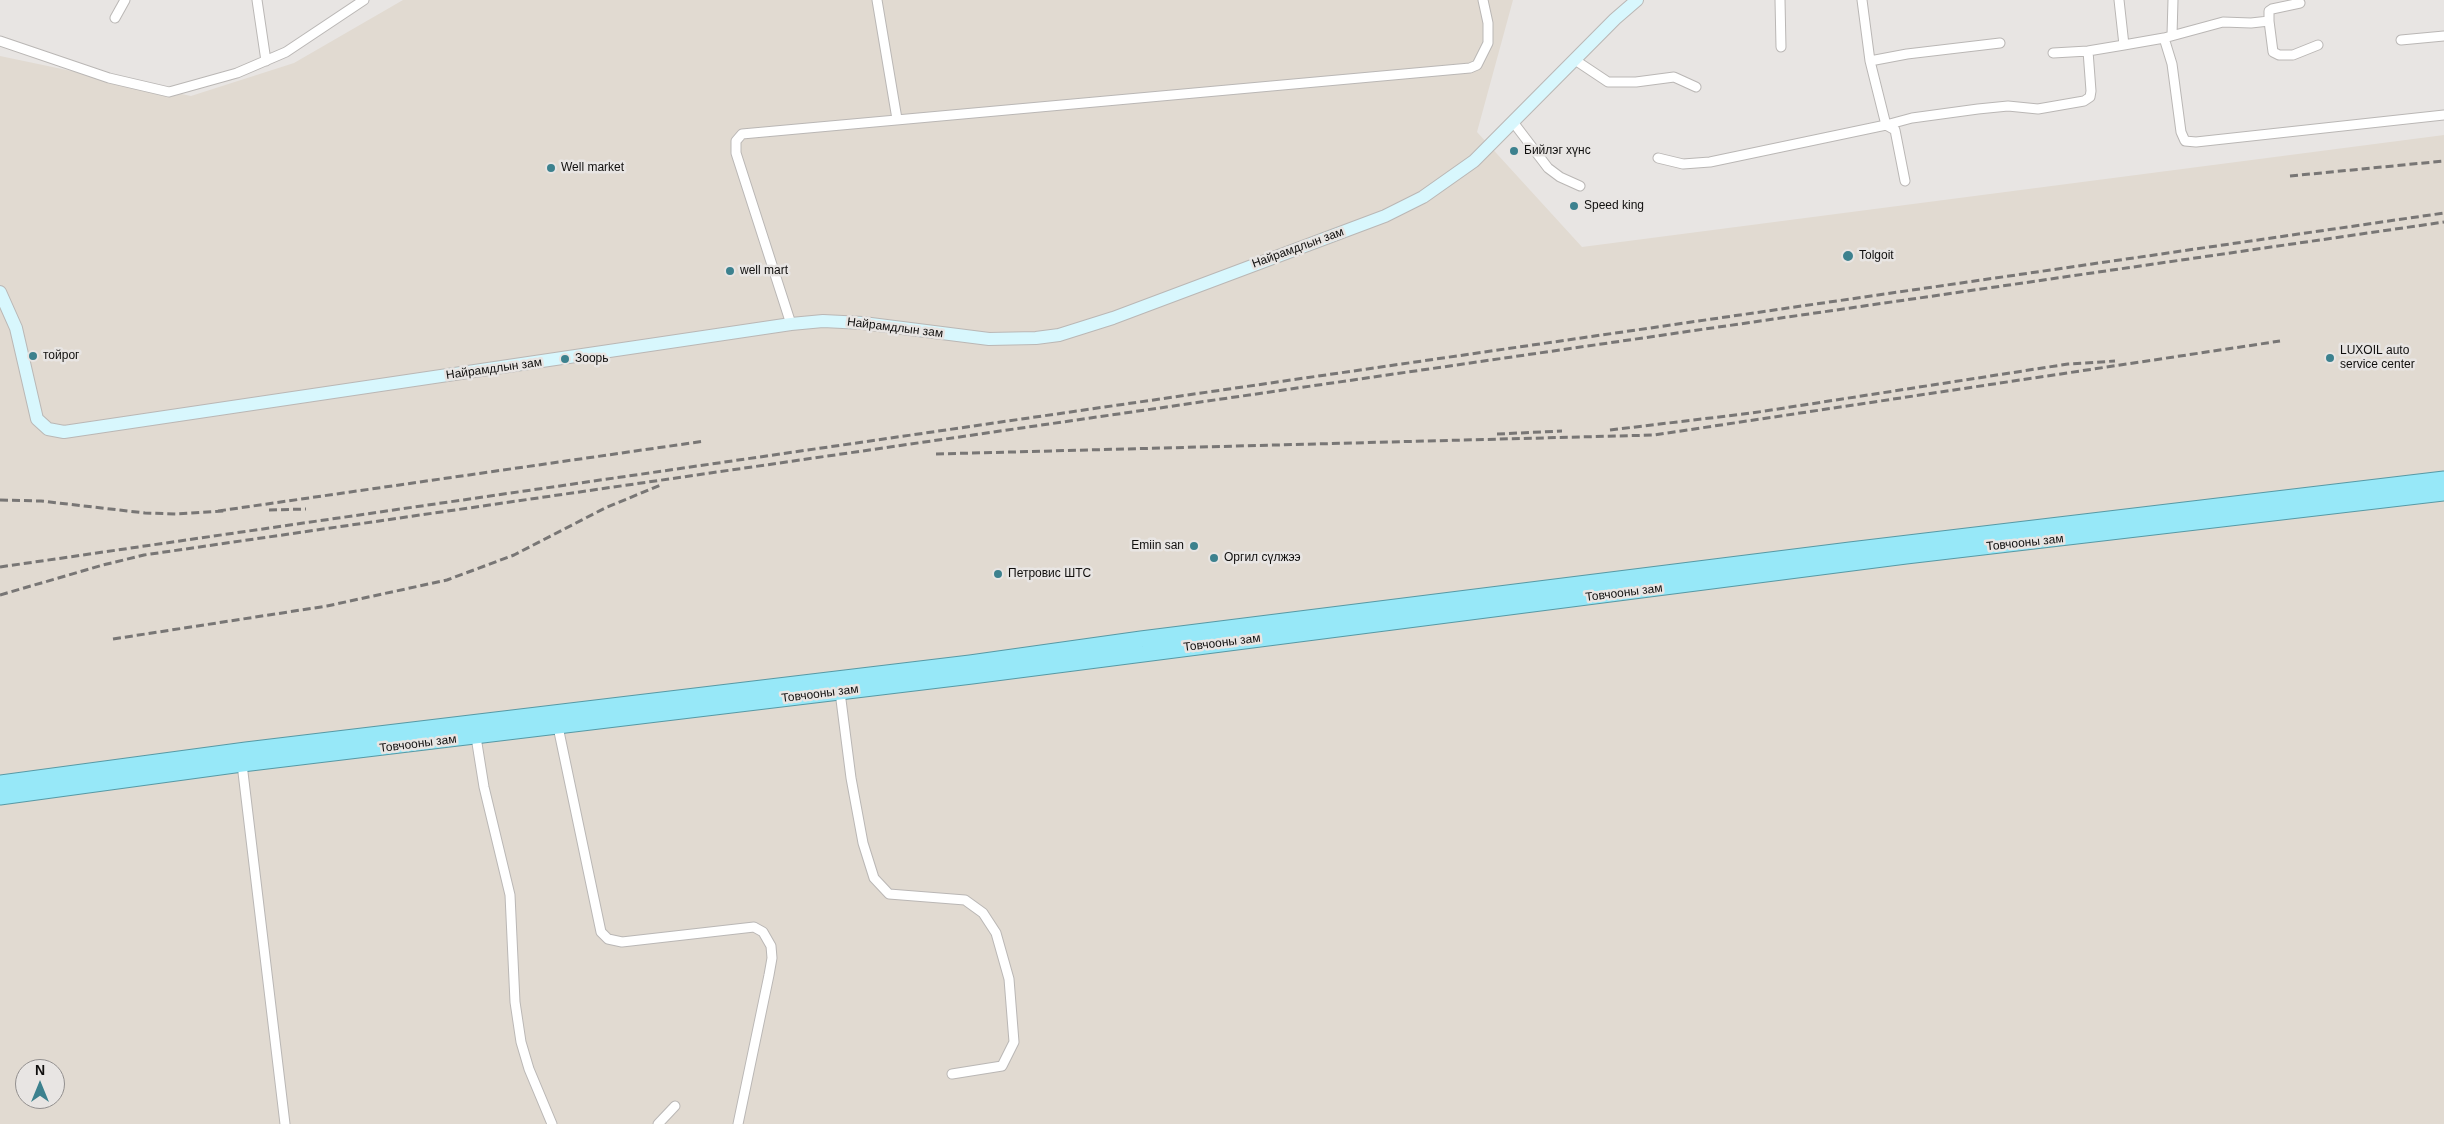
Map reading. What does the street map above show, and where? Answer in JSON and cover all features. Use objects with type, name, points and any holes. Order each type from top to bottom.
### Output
[{"type":"highway","name":"Товчооны зам","points":[[0,797],[242,764],[476,737],[556,720],[1850,550],[2444,479]]},
{"type":"highway","name":"Товчооны зам","points":[[0,783],[246,750],[840,692],[1906,556],[2444,493]]},
{"type":"main road","name":"Найрамдлын зам","points":[[0,292],[16,328],[39,422],[48,429],[56,431],[110,426],[791,324],[823,321],[855,323],[989,339],[1036,338],[1059,335],[1113,318],[1400,210],[1453,178],[1615,19],[1637,0]]},
{"type":"street","points":[[115,18],[125,0]]},
{"type":"street","points":[[257,0],[266,61]]},
{"type":"street","points":[[0,41],[109,78],[169,92],[237,73],[286,52],[364,0]]},
{"type":"street","points":[[878,0],[897,119]]},
{"type":"street","points":[[791,324],[736,154],[736,141],[742,134],[747,132],[1470,68],[1477,66],[1488,43],[1488,23],[1483,0]]},
{"type":"street","points":[[1780,0],[1781,47]]},
{"type":"street","points":[[1862,0],[1870,61],[1886,124],[1895,130],[1905,181]]},
{"type":"street","points":[[2119,0],[2124,45]]},
{"type":"street","points":[[2173,0],[2168,37],[2181,132],[2185,141],[2196,142],[2444,115]]},
{"type":"street","points":[[2300,3],[2269,11],[2273,52],[2279,55],[2293,55],[2318,45]]},
{"type":"street","points":[[2053,53],[2088,51],[2168,37],[2223,22],[2251,23],[2269,21]]},
{"type":"street","points":[[2401,40],[2444,36]]},
{"type":"street","points":[[1870,61],[1907,54],[2000,43]]},
{"type":"street","points":[[1658,158],[1683,164],[1710,162],[1912,118],[2008,106],[2038,109],[2084,101],[2090,98],[2091,91],[2088,51]]},
{"type":"street","points":[[1575,60],[1608,82],[1636,82],[1674,77],[1696,87]]},
{"type":"street","points":[[1512,122],[1548,168],[1560,177],[1580,186]]},
{"type":"street","points":[[840,692],[852,787],[863,843],[874,878],[889,894],[966,900],[984,913],[996,933],[1009,979],[1014,1042],[1002,1066],[952,1074]]},
{"type":"street","points":[[556,720],[601,932],[608,939],[622,942],[754,927],[763,932],[771,946],[770,974],[738,1124]]},
{"type":"street","points":[[476,737],[484,787],[510,895],[515,1002],[521,1042],[529,1069],[552,1124]]},
{"type":"street","points":[[242,764],[285,1124]]},
{"type":"street","points":[[658,1124],[675,1106]]},
{"type":"shaded area","points":[[403,0],[1513,0],[1477,132],[1582,247],[2444,135],[2444,1124],[0,1124],[0,56],[191,96],[294,63]]},
{"type":"railway","points":[[2290,176],[2444,161]]},
{"type":"railway","points":[[0,567],[2444,213]]},
{"type":"railway","points":[[0,595],[144,555],[2444,222]]},
{"type":"railway","points":[[936,454],[1654,435],[2280,341]]},
{"type":"railway","points":[[1610,430],[1752,413],[2068,364],[2115,361]]},
{"type":"railway","points":[[1497,434],[1562,431]]},
{"type":"railway","points":[[218,511],[705,441]]},
{"type":"railway","points":[[113,639],[327,606],[447,580],[514,555],[605,508],[663,484]]},
{"type":"railway","points":[[0,500],[41,501],[145,513],[176,514],[224,511]]},
{"type":"railway","points":[[269,510],[306,509]]},
{"type":"place","name":"Бийлэг хүнс","points":[[1514,151]]},
{"type":"place","name":"Well market","points":[[551,168]]},
{"type":"place","name":"Speed king","points":[[1574,206]]},
{"type":"place","name":"Tolgoit","points":[[1848,256]]},
{"type":"place","name":"well mart","points":[[730,271]]},
{"type":"place","name":"тойрог","points":[[33,356]]},
{"type":"place","name":"LUXOIL auto service center","points":[[2330,358]]},
{"type":"place","name":"Зоорь","points":[[565,359]]},
{"type":"place","name":"Emiin san","points":[[1194,546]]},
{"type":"place","name":"Оргил сүлжээ","points":[[1214,558]]},
{"type":"place","name":"Петровис ШТС","points":[[998,574]]}]
